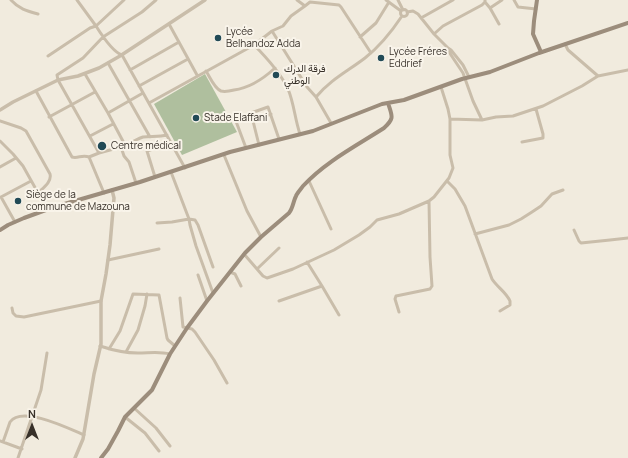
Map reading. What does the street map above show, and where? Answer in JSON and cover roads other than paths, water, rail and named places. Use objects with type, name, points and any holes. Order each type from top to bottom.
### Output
[{"type":"main road","points":[[537,0],[533,34],[541,52]]},
{"type":"main road","points":[[0,230],[47,209],[185,168],[246,148],[313,131],[372,108],[404,100],[467,78],[490,72],[541,52],[628,23]]},
{"type":"main road","points":[[101,458],[118,432],[125,417],[152,390],[170,354],[187,328],[207,300],[244,254],[291,210],[296,196],[326,165],[384,128],[390,122],[392,115],[388,103]]},
{"type":"street","points":[[11,0],[19,8],[38,14]]},
{"type":"street","points":[[77,0],[103,37],[118,54],[122,55],[185,168]]},
{"type":"street","points":[[48,56],[90,28],[96,26],[124,0]]},
{"type":"street","points":[[100,153],[58,80],[57,75],[83,58],[103,37],[142,12],[156,0]]},
{"type":"street","points":[[0,110],[58,80],[85,74],[99,68],[122,55],[206,0]]},
{"type":"street","points":[[297,0],[304,6]]},
{"type":"street","points":[[398,0],[402,10],[400,13],[402,16]]},
{"type":"street","points":[[421,18],[453,0]]},
{"type":"street","points":[[490,8],[502,0]]},
{"type":"street","points":[[514,0],[518,7],[536,9]]},
{"type":"street","points":[[360,37],[376,23],[387,1],[402,10],[418,14],[434,34],[448,48],[467,78],[473,101],[482,120]]},
{"type":"street","points":[[434,34],[443,26],[471,12],[485,1],[499,24]]},
{"type":"street","points":[[149,103],[197,75],[254,45],[272,31],[283,26],[291,16],[310,2],[338,5],[341,7],[370,53]]},
{"type":"street","points":[[316,97],[323,88],[337,77],[366,58],[402,16],[406,16],[407,12]]},
{"type":"street","points":[[169,24],[197,75]]},
{"type":"street","points":[[272,31],[307,87],[316,97],[331,124]]},
{"type":"street","points":[[130,70],[179,42]]},
{"type":"street","points":[[565,44],[568,50],[598,76]]},
{"type":"street","points":[[254,45],[274,68],[287,89],[292,101],[300,134]]},
{"type":"street","points":[[139,86],[188,59]]},
{"type":"street","points":[[108,63],[150,137]]},
{"type":"street","points":[[206,71],[221,91],[228,91],[241,89],[255,83],[274,68]]},
{"type":"street","points":[[450,118],[482,120],[501,116],[513,116],[543,106],[598,76],[628,70]]},
{"type":"street","points":[[85,74],[108,113],[123,146],[124,156],[129,162],[136,183]]},
{"type":"street","points":[[244,254],[262,276],[267,278],[307,262],[345,244],[370,227],[377,220],[399,214],[430,201],[441,190],[453,168],[450,155],[450,118],[441,87]]},
{"type":"street","points":[[36,91],[49,117],[74,158],[79,156],[89,157],[123,146],[140,138],[167,134]]},
{"type":"street","points":[[49,117],[95,92]]},
{"type":"street","points":[[108,113],[144,93]]},
{"type":"street","points":[[259,145],[251,113],[268,107],[280,139]]},
{"type":"street","points":[[522,142],[543,138],[544,134],[536,109]]},
{"type":"street","points":[[253,120],[271,114]]},
{"type":"street","points":[[234,116],[246,148]]},
{"type":"street","points":[[0,121],[26,131],[50,174],[51,178],[38,193]]},
{"type":"street","points":[[90,136],[113,124]]},
{"type":"street","points":[[0,141],[23,166],[47,209]]},
{"type":"street","points":[[155,177],[147,151],[171,143]]},
{"type":"street","points":[[224,155],[247,211],[261,237]]},
{"type":"street","points":[[89,157],[104,192]]},
{"type":"street","points":[[0,167],[16,158]]},
{"type":"street","points":[[171,172],[189,219],[196,246],[213,293]]},
{"type":"street","points":[[15,222],[1,197],[31,181]]},
{"type":"street","points":[[309,181],[331,229]]},
{"type":"street","points":[[447,181],[455,189],[464,206],[492,279],[507,295],[510,301],[510,305],[500,311]]},
{"type":"street","points":[[75,458],[84,435],[100,346],[101,301],[108,260],[114,198],[112,190]]},
{"type":"street","points":[[475,234],[509,225],[521,219],[537,209],[552,194],[562,190]]},
{"type":"street","points":[[399,312],[394,299],[396,296],[430,289],[432,286],[430,257],[430,201]]},
{"type":"street","points":[[157,223],[189,219],[196,222],[213,267]]},
{"type":"street","points":[[574,230],[581,243],[628,238]]},
{"type":"street","points":[[256,269],[279,248]]},
{"type":"street","points":[[108,260],[159,249]]},
{"type":"street","points":[[307,262],[339,315]]},
{"type":"street","points":[[230,272],[235,274],[241,286]]},
{"type":"street","points":[[198,275],[207,300]]},
{"type":"street","points":[[279,301],[322,286]]},
{"type":"street","points":[[109,349],[120,331],[133,294],[159,295],[167,338],[175,346]]},
{"type":"street","points":[[126,352],[138,330],[147,294]]},
{"type":"street","points":[[180,298],[182,325],[184,328],[192,329],[195,332],[214,360],[227,383]]},
{"type":"street","points":[[12,308],[16,316],[24,317],[101,301]]},
{"type":"street","points":[[100,346],[126,352],[163,352],[170,354]]},
{"type":"street","points":[[18,458],[41,390],[48,353]]},
{"type":"street","points":[[134,408],[156,428],[170,446]]},
{"type":"street","points":[[22,449],[2,441],[10,422],[12,419],[17,417],[23,416],[48,420],[84,435]]},
{"type":"street","points":[[125,417],[145,433],[159,451]]},
{"type":"place","name":"Lycée Belhandoz Adda","points":[[218,38]]},
{"type":"place","name":"Lycée Fréres Eddrief","points":[[381,58]]},
{"type":"place","name":"فرقة الدرك الوطني","points":[[276,75]]},
{"type":"place","name":"Stade Elaffani","points":[[196,118]]},
{"type":"place","name":"Centre médical","points":[[102,146]]},
{"type":"place","name":"Siège de la commune de Mazouna","points":[[18,201]]}]
